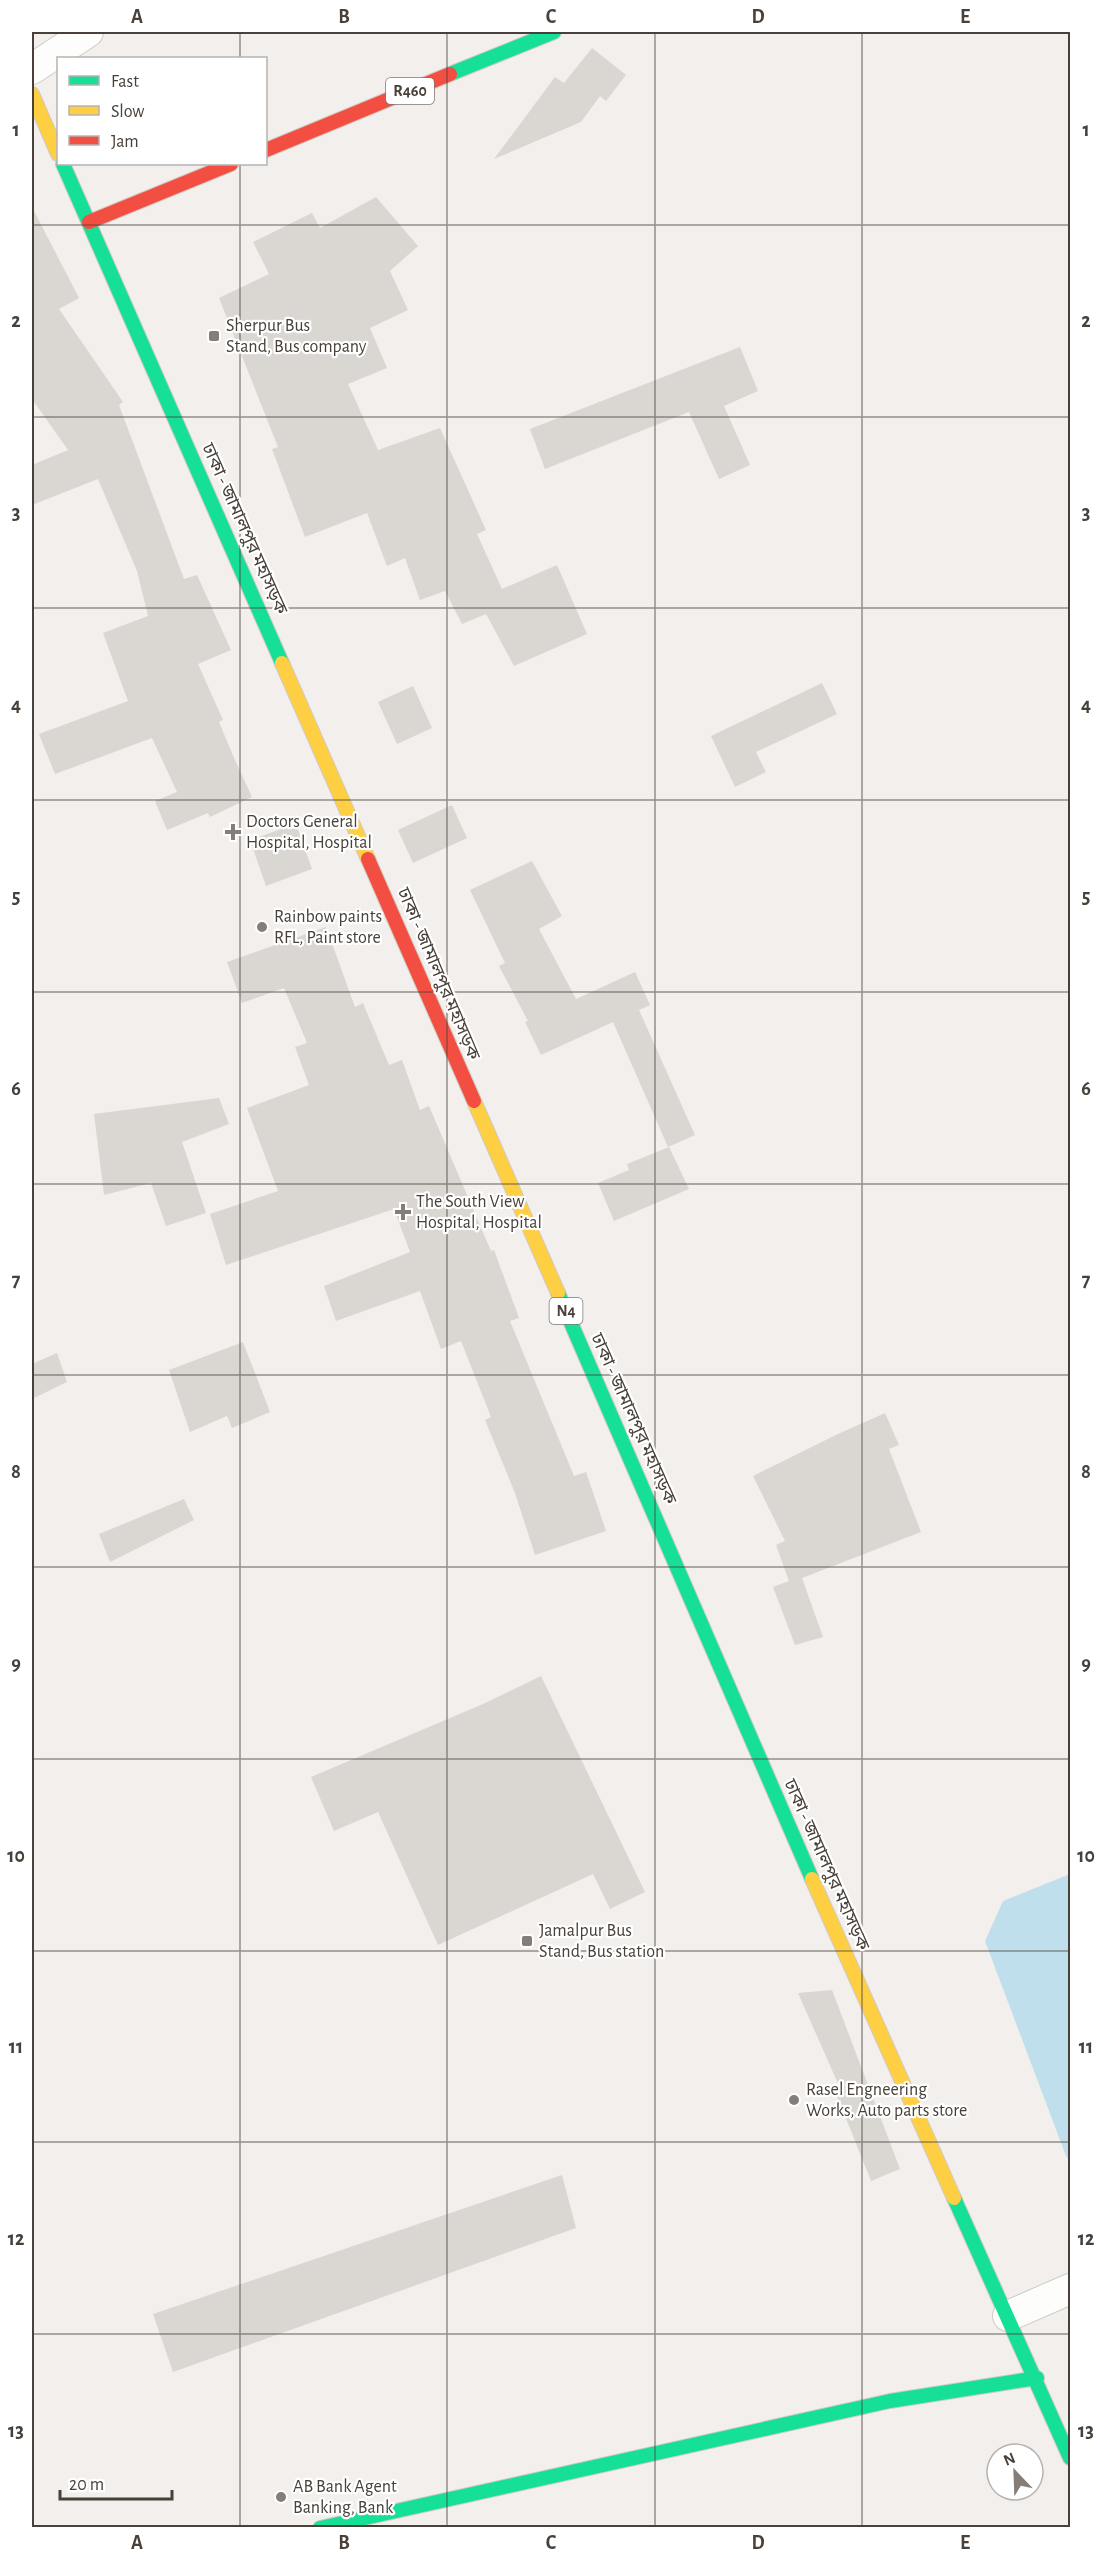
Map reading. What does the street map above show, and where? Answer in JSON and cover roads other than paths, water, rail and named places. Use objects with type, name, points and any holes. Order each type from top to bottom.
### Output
[{"type":"main road","name":"R460","points":[[267,150],[554,32]]},
{"type":"main road","points":[[32,94],[57,151]]},
{"type":"main road","name":"ঢাকা - জামালপুর মহাসড়ক","points":[[63,165],[648,1497],[792,1835],[1071,2458]]},
{"type":"main road","points":[[89,222],[229,165]]},
{"type":"main road","points":[[320,2528],[890,2401],[1036,2378]]},
{"type":"street","points":[[32,69],[88,32]]},
{"type":"street","points":[[1008,2316],[1071,2289]]},
{"type":"water","points":[[1070,1874],[1070,2161],[1066,2156],[985,1941],[1003,1901]]},
{"type":"place","name":"Sherpur Bus Stand, Bus company","points":[[214,336]]},
{"type":"place","name":"Doctors General Hospital, Hospital","points":[[233,832]]},
{"type":"place","name":"Rainbow paints RFL, Paint store","points":[[262,927]]},
{"type":"place","name":"The South View Hospital, Hospital","points":[[403,1212]]},
{"type":"place","name":"Jamalpur Bus Stand, Bus station","points":[[527,1941]]},
{"type":"place","name":"Rasel Engneering Works, Auto parts store","points":[[794,2100]]},
{"type":"place","name":"AB Bank Agent Banking, Bank","points":[[281,2497]]}]
